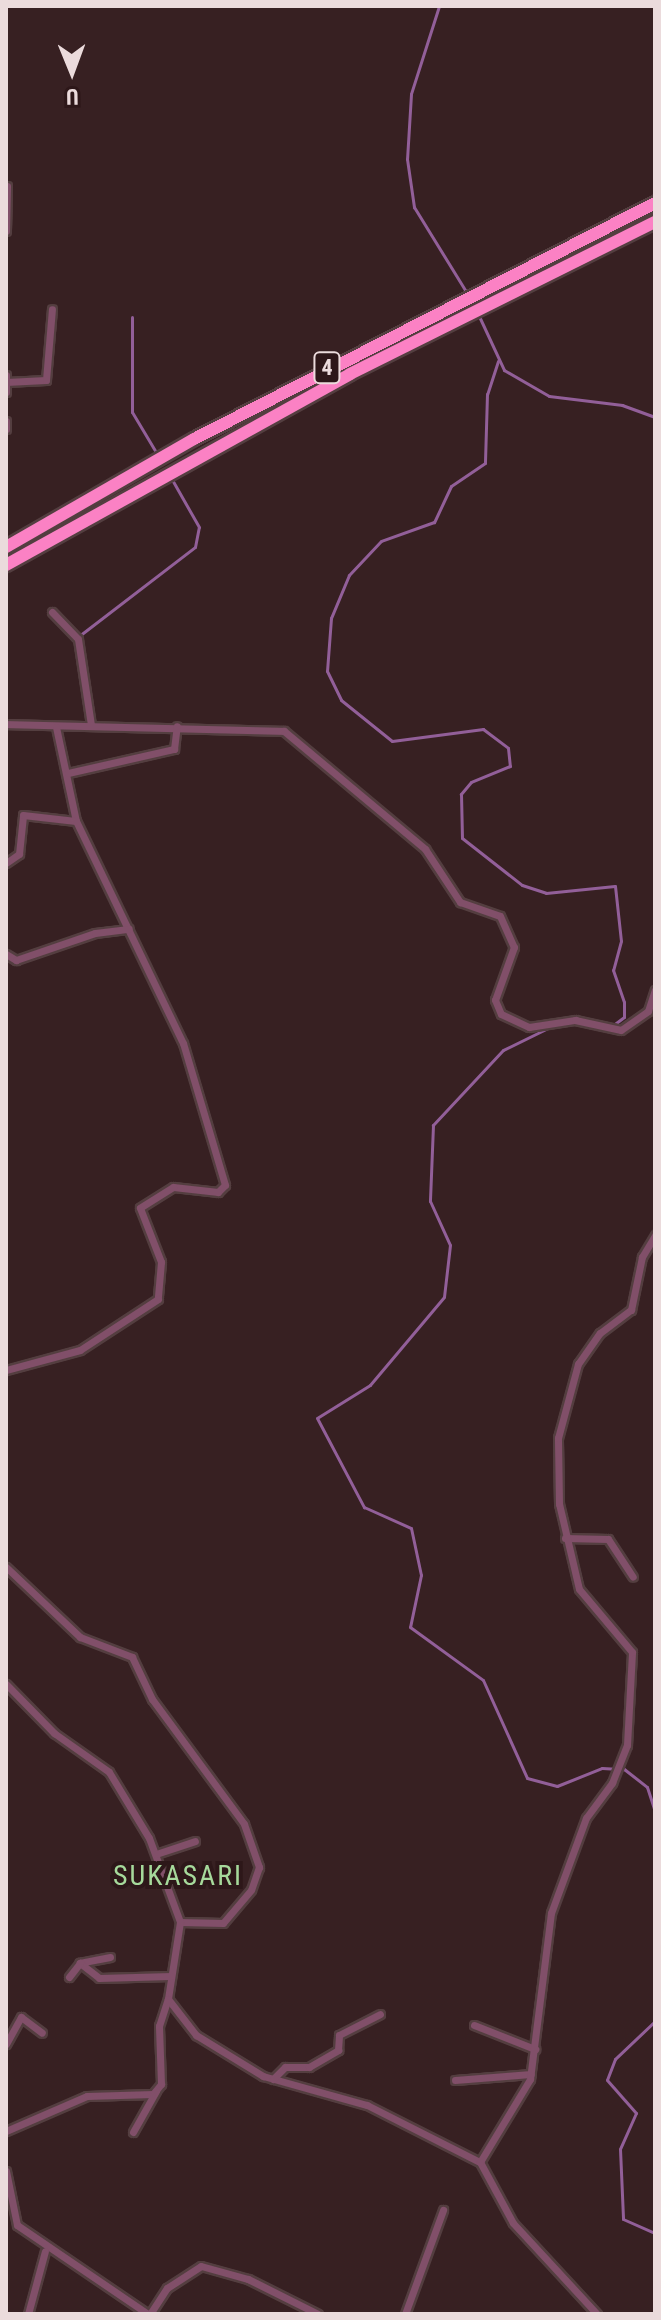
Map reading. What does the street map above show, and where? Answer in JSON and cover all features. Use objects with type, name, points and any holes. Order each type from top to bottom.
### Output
[{"type":"highway","name":"4","points":[[6,547],[207,431],[655,203]]},
{"type":"highway","name":"4","points":[[6,565],[283,410],[655,222]]},
{"type":"street","points":[[6,231],[7,186]]},
{"type":"street","points":[[6,392],[6,380],[46,380],[52,309]]},
{"type":"street","points":[[6,421],[6,429]]},
{"type":"street","points":[[52,612],[78,639],[91,725]]},
{"type":"street","points":[[6,724],[284,731],[307,744],[425,849],[460,902],[490,907],[500,916],[514,947],[495,1007],[529,1027],[575,1020],[621,1030],[648,1011],[655,990]]},
{"type":"street","points":[[68,773],[174,749],[177,726]]},
{"type":"street","points":[[6,1370],[80,1350],[158,1299],[161,1262],[140,1208],[181,1185],[225,1188],[183,1043],[76,821],[56,727]]},
{"type":"street","points":[[6,863],[19,854],[23,815],[76,821]]},
{"type":"street","points":[[6,954],[16,960],[95,933],[129,929]]},
{"type":"street","points":[[480,2162],[531,2074],[551,1913],[586,1818],[623,1761],[634,1688],[629,1642],[579,1589],[565,1538],[557,1480],[567,1397],[587,1348],[631,1310],[642,1257],[655,1235]]},
{"type":"street","points":[[565,1538],[608,1539],[633,1577]]},
{"type":"street","points":[[6,1567],[80,1637],[132,1657],[152,1699],[244,1824],[259,1867],[245,1900],[223,1923],[180,1922]]},
{"type":"street","points":[[6,1684],[54,1733],[109,1772],[156,1854],[180,1922],[168,1999],[159,2026],[156,2091],[133,2132]]},
{"type":"street","points":[[156,1854],[195,1841]]},
{"type":"street","points":[[69,1977],[80,1963],[110,1957]]},
{"type":"street","points":[[80,1963],[99,1978],[171,1976]]},
{"type":"street","points":[[168,1999],[212,2049],[273,2079],[367,2105],[480,2162],[531,2245],[597,2314]]},
{"type":"street","points":[[273,2079],[285,2067],[309,2067],[338,2050],[339,2035],[380,2014]]},
{"type":"street","points":[[6,2044],[21,2017],[42,2033]]},
{"type":"street","points":[[474,2025],[535,2049]]},
{"type":"street","points":[[455,2080],[531,2074]]},
{"type":"street","points":[[7,2129],[62,2102],[156,2091]]},
{"type":"street","points":[[6,2171],[12,2218],[45,2251],[149,2314],[167,2288],[201,2266],[248,2279],[318,2314]]},
{"type":"street","points":[[405,2314],[443,2210]]},
{"type":"street","points":[[28,2314],[45,2251]]},
{"type":"waterway","points":[[439,6],[411,94],[407,159],[414,207],[467,293]]},
{"type":"waterway","points":[[478,314],[504,370],[549,396],[622,405],[655,417]]},
{"type":"waterway","points":[[132,317],[132,412],[157,454]]},
{"type":"waterway","points":[[498,361],[487,394],[485,463],[451,486],[434,522],[381,541],[349,575],[331,618],[327,671],[341,700],[392,741],[483,729],[508,748],[510,766],[471,782],[461,794],[462,838],[522,885],[546,893],[615,886],[621,941],[613,970],[624,1002],[624,1017],[612,1026]]},
{"type":"waterway","points":[[79,636],[195,547],[199,527],[171,478]]},
{"type":"waterway","points":[[550,1027],[503,1050],[433,1125],[430,1201],[450,1245],[444,1297],[370,1385],[317,1418],[364,1507],[411,1528],[421,1575],[410,1627],[483,1680],[527,1778],[557,1786],[602,1768],[624,1769],[647,1787],[655,1812]]},
{"type":"waterway","points":[[655,2021],[615,2059],[607,2080],[636,2113],[620,2149],[623,2219],[655,2233]]},
{"type":"district","name":"SUKASARI","points":[[178,1876]]}]
